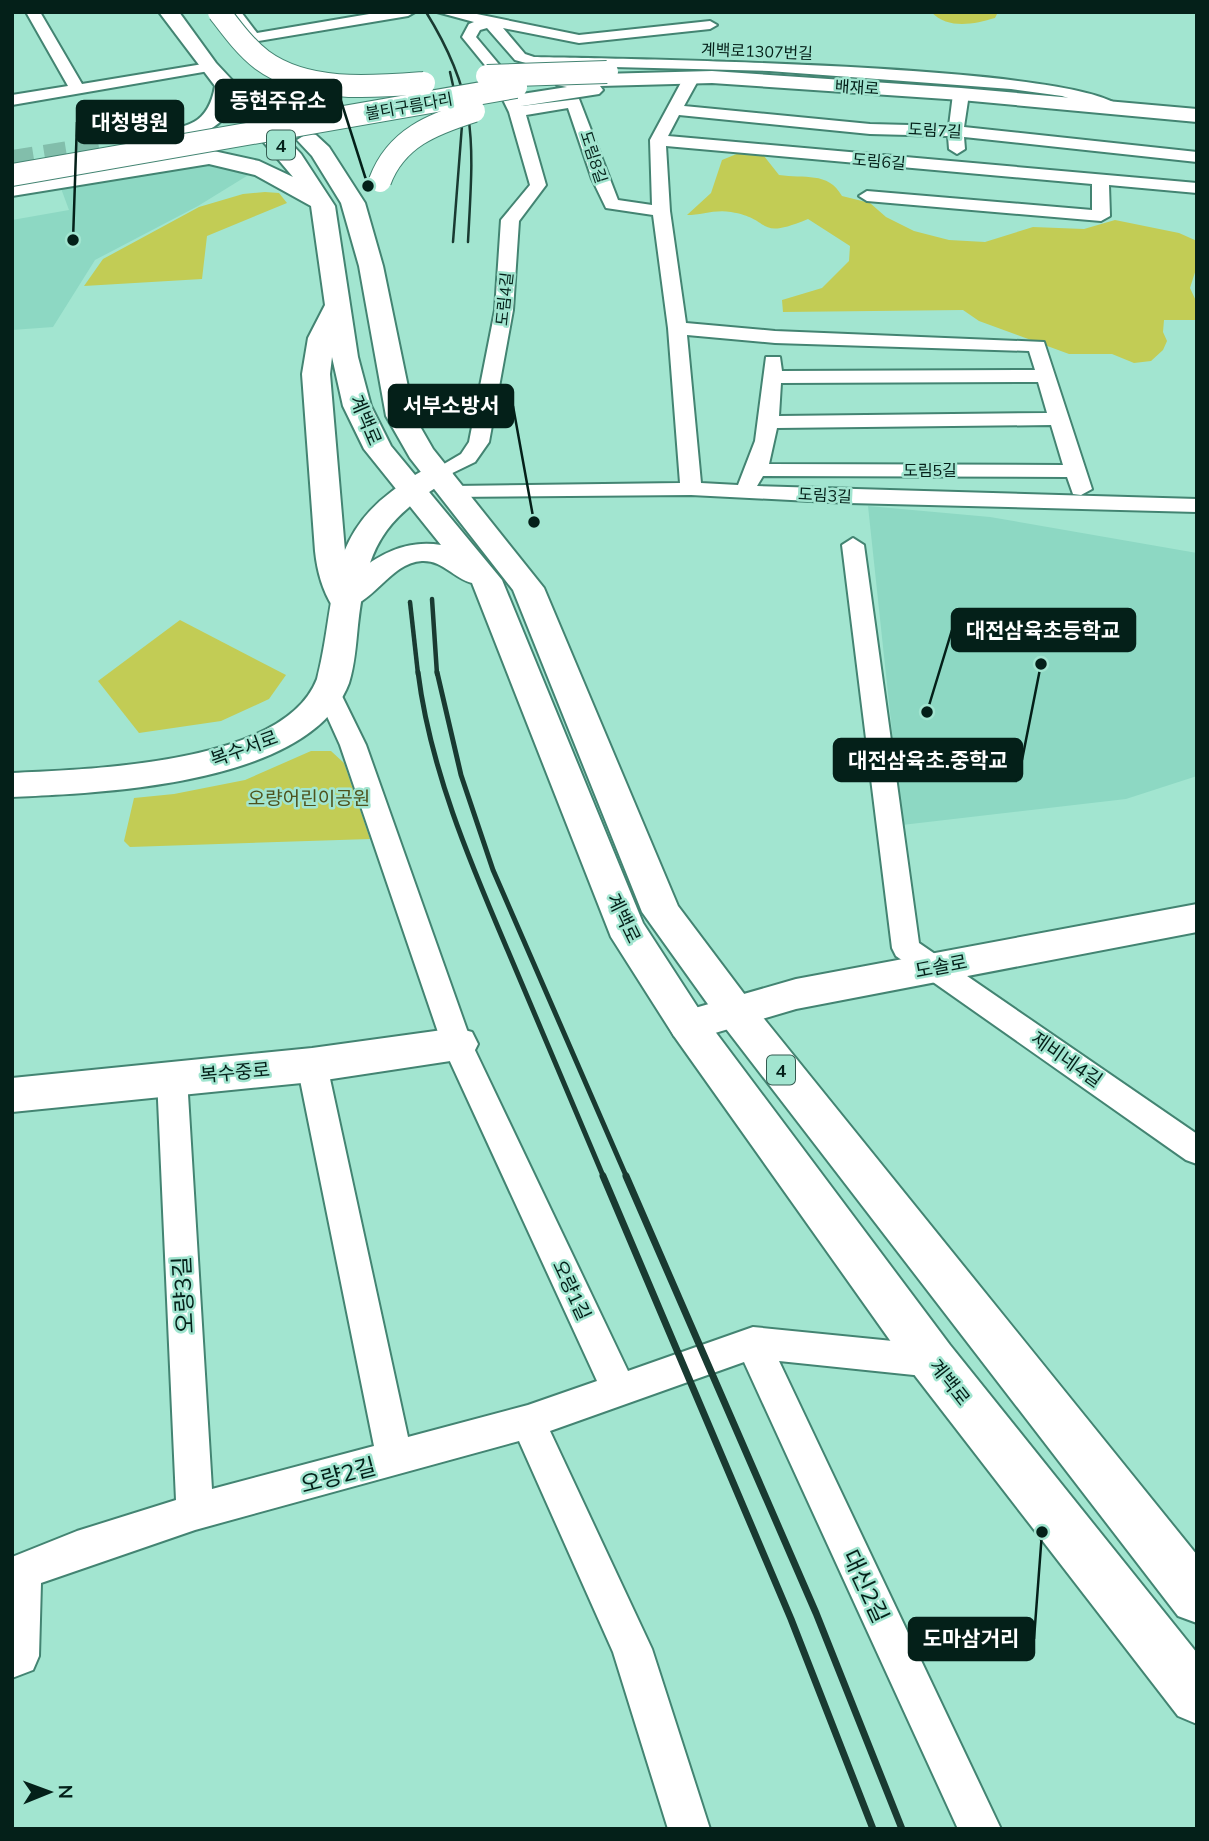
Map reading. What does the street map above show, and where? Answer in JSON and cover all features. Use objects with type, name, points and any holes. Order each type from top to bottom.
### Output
[{"type":"main road","name":"계백로","points":[[169,12],[321,152],[353,203],[366,244],[400,416],[486,580],[625,927],[688,1025],[933,1361],[1197,1697]]},
{"type":"main road","name":"계백로","points":[[193,12],[216,55],[226,85],[293,159],[323,206],[337,304],[357,406],[377,449],[434,485],[528,588],[661,912],[734,1010],[1189,1573]]},
{"type":"main road","points":[[219,12],[245,43],[268,64],[302,77],[329,83],[399,85],[502,75],[607,72],[706,50]]},
{"type":"main road","points":[[216,55],[253,38]]},
{"type":"main road","name":"배재로","points":[[518,100],[656,77],[706,50],[961,94],[1043,94],[1114,108],[1197,116]]},
{"type":"main road","points":[[107,146],[192,131],[221,110],[226,85]]},
{"type":"main road","points":[[366,244],[377,216],[380,181],[393,153],[414,136],[444,121],[518,100]]},
{"type":"main road","name":"불티구름다리","points":[[12,175],[518,100]]},
{"type":"main road","points":[[12,188],[209,157],[237,160],[269,171],[323,206]]},
{"type":"main road","points":[[337,304],[321,338],[316,374],[330,551],[333,571],[344,600],[374,571],[394,558],[421,551],[437,554],[461,565],[491,593]]},
{"type":"main road","name":"복수서로","points":[[12,785],[87,782],[168,771],[242,754],[292,731],[328,692],[337,664],[344,600],[355,556],[369,527],[434,485]]},
{"type":"main road","name":"도솔로","points":[[688,1025],[796,994],[1197,918]]},
{"type":"main road","name":"복수중로","points":[[12,1095],[312,1065],[457,1044]]},
{"type":"street","points":[[33,12],[78,90]]},
{"type":"street","points":[[233,12],[253,38],[408,12]]},
{"type":"street","name":"계백로1307번길","points":[[444,12],[579,39],[619,37],[706,50],[769,67],[1043,94]]},
{"type":"street","points":[[490,22],[474,27],[469,37],[518,100]]},
{"type":"street","name":"계백로1307번길","points":[[490,22],[520,57],[533,61],[706,50]]},
{"type":"street","points":[[691,489],[677,328],[661,211],[658,140],[706,50]]},
{"type":"street","points":[[12,100],[78,90],[216,55]]},
{"type":"street","points":[[957,185],[956,131],[961,94]]},
{"type":"street","name":"도림8길","points":[[518,100],[541,106],[574,102],[599,180],[612,204],[661,211]]},
{"type":"street","name":"도림4길","points":[[434,485],[468,458],[479,442],[504,310],[510,220],[538,185],[518,100]]},
{"type":"street","name":"도림7길","points":[[673,110],[870,129],[956,131],[1197,157]]},
{"type":"street","name":"도림6길","points":[[658,140],[957,185],[1101,216],[1100,178]]},
{"type":"street","points":[[1174,185],[1197,172]]},
{"type":"street","name":"도림6길","points":[[867,196],[957,185],[1100,178],[1197,188]]},
{"type":"street","name":"도림5길","points":[[677,328],[775,337],[1037,346],[1078,480],[756,470]]},
{"type":"street","points":[[741,491],[756,470],[768,422],[775,337]]},
{"type":"street","points":[[771,377],[1046,376]]},
{"type":"street","points":[[768,422],[1059,419]]},
{"type":"street","name":"도림3길","points":[[434,485],[691,489],[1197,506]]},
{"type":"street","name":"제비네4길","points":[[853,545],[902,937],[906,948],[1197,1151]]},
{"type":"street","name":"오량1길","points":[[328,692],[353,745],[457,1044],[620,1392]]},
{"type":"street","name":"오량2길","points":[[12,1658],[19,1656],[22,1572],[77,1550],[195,1512],[395,1461],[312,1065]]},
{"type":"street","name":"오량3길","points":[[172,1078],[195,1512]]},
{"type":"street","points":[[395,1461],[620,1392],[753,1343],[933,1361]]},
{"type":"street","name":"대신2길","points":[[753,1343],[980,1829]]},
{"type":"street","points":[[528,1422],[632,1650],[689,1829]]},
{"type":"shaded area","points":[[203,160],[250,174],[198,206],[95,260],[53,327],[12,330],[12,220],[69,210],[59,183]]},
{"type":"shaded area","points":[[868,506],[990,517],[1197,553],[1197,776],[1126,799],[902,825]]},
{"type":"green space","points":[[931,12],[998,12],[995,18],[962,24],[938,18]]},
{"type":"green space","points":[[739,153],[764,156],[779,175],[823,179],[842,196],[870,203],[886,217],[914,231],[949,240],[985,242],[1033,227],[1084,229],[1115,220],[1179,233],[1197,241],[1197,266],[1190,288],[1196,301],[1197,320],[1164,320],[1163,332],[1167,341],[1163,350],[1151,361],[1134,363],[1112,354],[1069,354],[979,321],[963,310],[783,312],[782,300],[822,288],[849,261],[850,246],[808,219],[772,228],[731,212],[687,215],[711,193],[722,160]]},
{"type":"green space","points":[[279,193],[287,203],[207,236],[202,279],[84,286],[103,259],[199,207],[243,194]]},
{"type":"green space","points":[[180,620],[286,675],[269,699],[221,721],[139,733],[98,681]]},
{"type":"green space","name":"오량어린이공원","points":[[311,751],[331,751],[344,763],[370,839],[130,847],[124,841],[134,798],[174,794],[245,780]]},
{"type":"tunnel","points":[[12,161],[107,146]]},
{"type":"railway","points":[[426,12],[456,71],[469,123],[471,177],[468,242]]},
{"type":"railway","points":[[450,72],[462,125],[453,242]]},
{"type":"railway","points":[[432,599],[437,674]]},
{"type":"railway","points":[[410,602],[418,674]]},
{"type":"railway","points":[[418,672],[432,744],[453,814],[604,1178]]},
{"type":"railway","points":[[437,672],[461,775],[493,870],[627,1178]]},
{"type":"railway","points":[[603,1176],[791,1619],[873,1829]]},
{"type":"railway","points":[[626,1176],[816,1613],[902,1829]]},
{"type":"place","name":"동현주유소","points":[[368,186]]},
{"type":"place","name":"대청병원","points":[[73,240]]},
{"type":"place","name":"서부소방서","points":[[534,522]]},
{"type":"place","name":"대전삼육초.중학교","points":[[1041,664]]},
{"type":"place","name":"대전삼육초등학교","points":[[927,712]]},
{"type":"place","name":"도마삼거리","points":[[1042,1532]]}]
